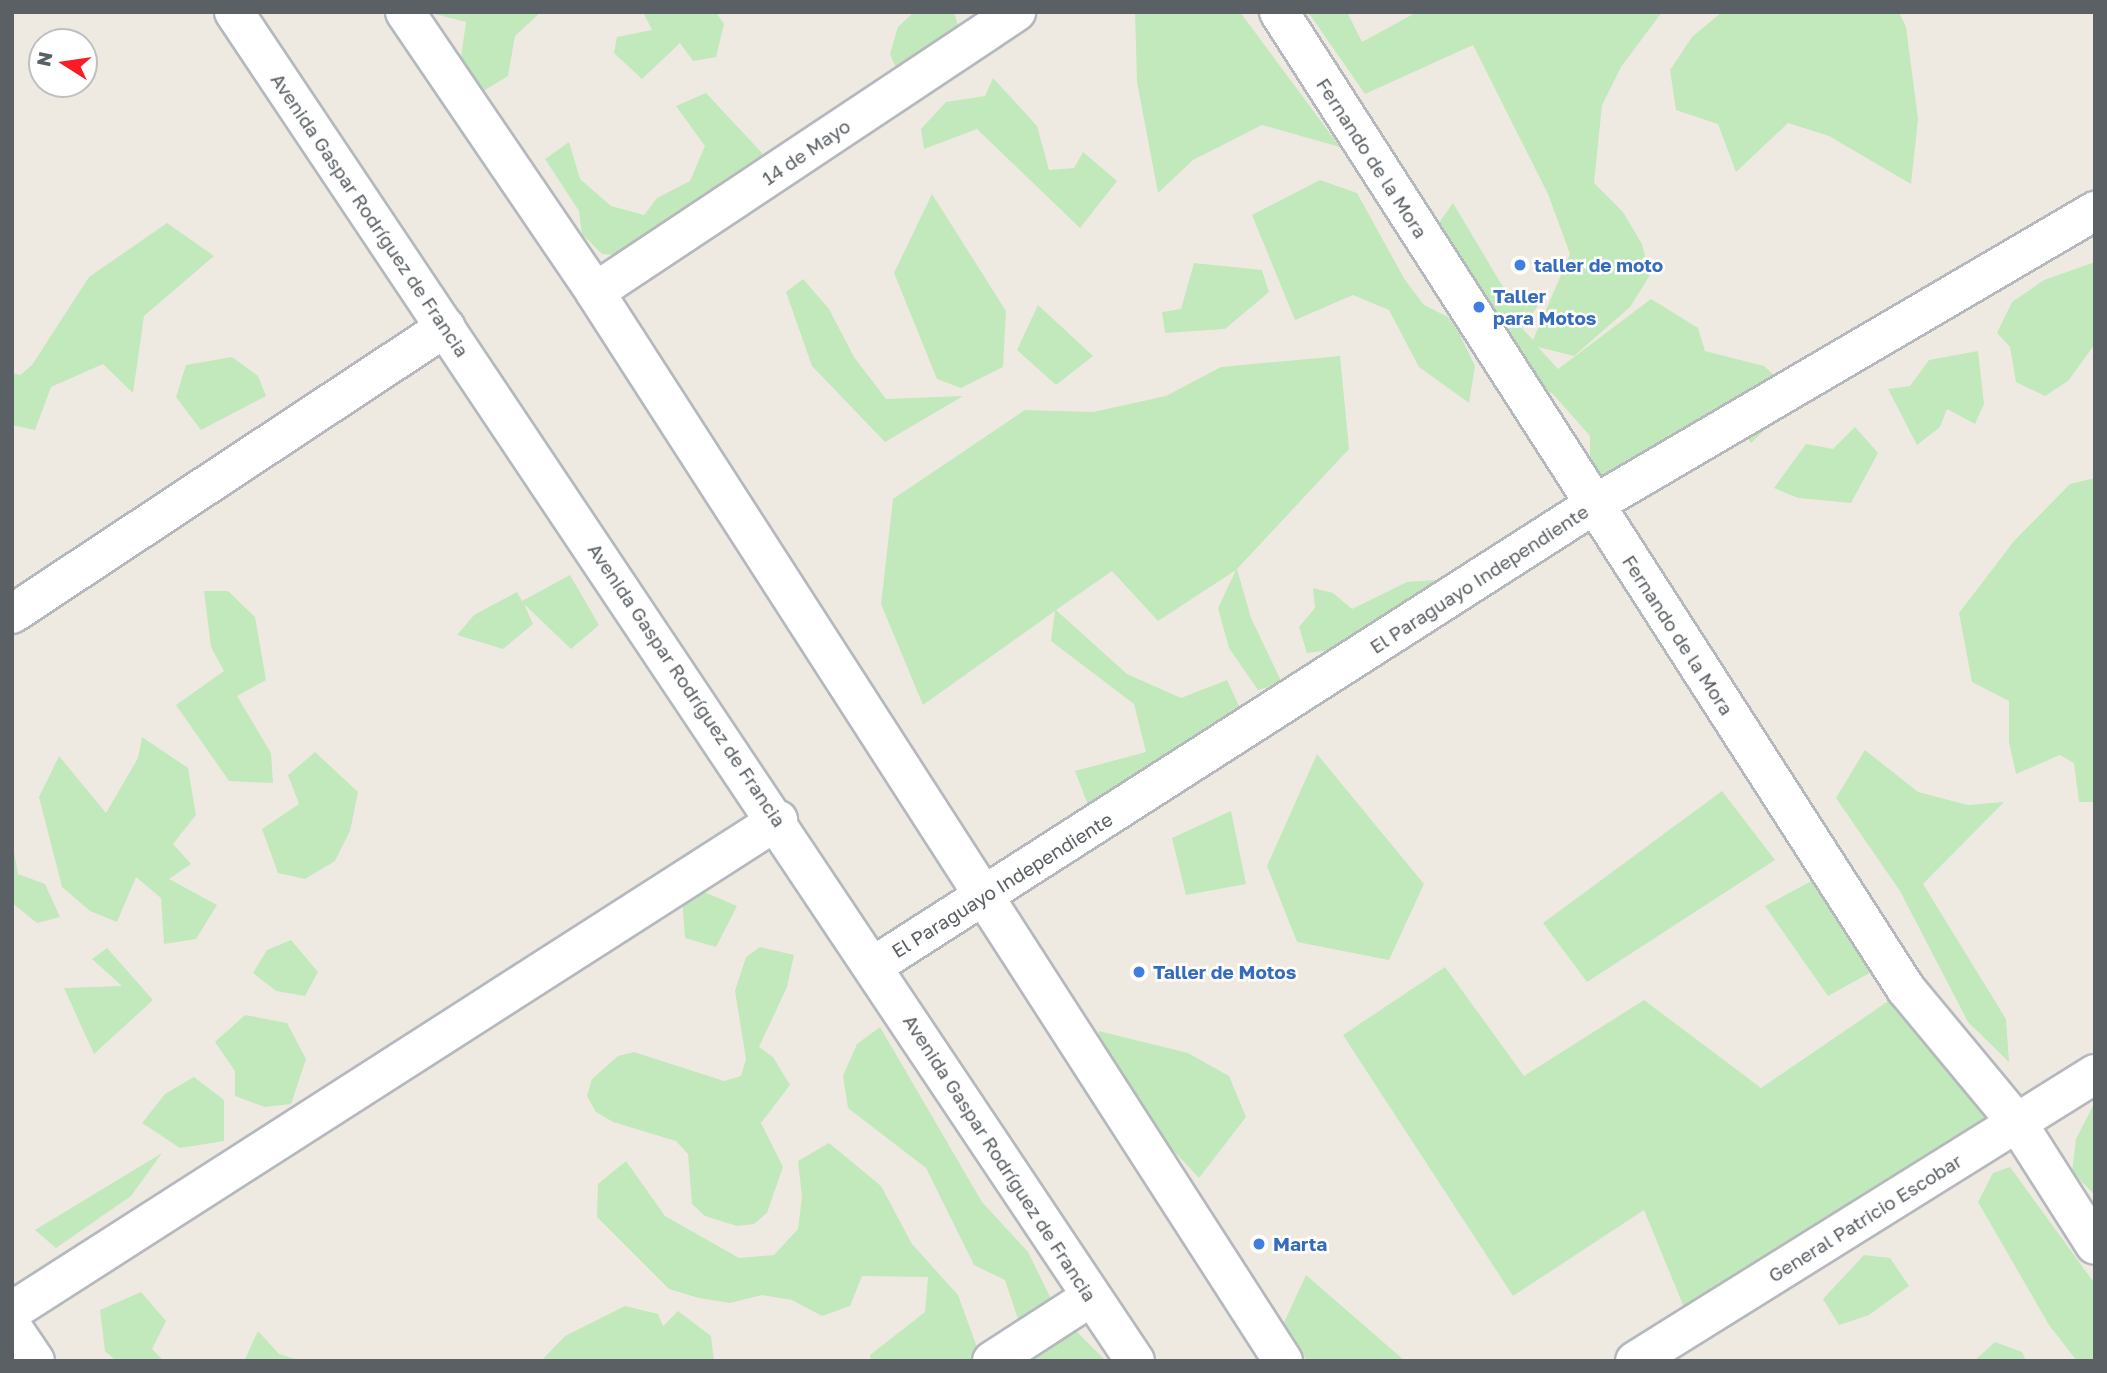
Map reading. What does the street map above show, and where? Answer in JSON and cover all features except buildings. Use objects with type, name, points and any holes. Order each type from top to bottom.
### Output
[{"type":"street","name":"Avenida Gaspar Rodríguez de Francia","points":[[234,12],[875,965],[1135,1361]]},
{"type":"street","points":[[405,12],[595,292],[1283,1361]]},
{"type":"street","name":"14 de Mayo","points":[[595,292],[1017,12]]},
{"type":"street","name":"Fernando de la Mora","points":[[1279,12],[1906,989],[2018,1124],[2095,1245]]},
{"type":"street","name":"El Paraguayo Independiente","points":[[875,965],[986,897],[1595,504],[2095,211]]},
{"type":"street","points":[[12,614],[446,327]]},
{"type":"street","points":[[12,1311],[778,820]]},
{"type":"street","name":"General Patricio Escobar","points":[[1635,1361],[2095,1074]]},
{"type":"street","points":[[992,1361],[1091,1297]]},
{"type":"street","points":[[12,1327],[35,1361]]},
{"type":"green space","points":[[541,12],[515,36],[508,76],[475,96],[459,72],[466,22],[431,13]]},
{"type":"green space","points":[[643,12],[716,12],[724,24],[716,57],[693,61],[680,43],[642,79],[614,53],[617,37],[652,30]]},
{"type":"green space","points":[[914,12],[954,12],[958,26],[927,65],[898,73],[890,54],[898,27]]},
{"type":"green space","points":[[1135,12],[1240,12],[1340,147],[1262,125],[1193,160],[1158,193],[1137,82]]},
{"type":"green space","points":[[1308,12],[1347,12],[1362,42],[1417,12],[1662,12],[1621,67],[1602,105],[1594,183],[1623,212],[1642,244],[1650,275],[1630,307],[1574,356],[1538,347],[1558,369],[1651,299],[1698,328],[1705,351],[1764,366],[1793,393],[1783,413],[1751,443],[1738,423],[1615,502],[1590,472],[1590,436],[1553,394],[1538,386],[1518,346],[1505,342],[1478,315],[1472,277],[1450,268],[1433,231],[1453,203],[1512,302],[1549,290],[1522,328],[1533,340],[1570,254],[1548,194],[1473,45],[1365,94]]},
{"type":"green space","points":[[1722,12],[1899,12],[1906,27],[1918,119],[1911,184],[1829,136],[1788,123],[1736,172],[1718,124],[1676,110],[1670,70],[1692,37]]},
{"type":"green space","points":[[993,78],[1037,126],[1049,170],[1074,168],[1083,152],[1117,181],[1080,228],[977,129],[924,149],[921,129],[946,102],[985,96]]},
{"type":"green space","points":[[706,93],[762,153],[760,172],[630,256],[602,254],[582,234],[579,211],[545,159],[569,142],[580,179],[611,206],[644,215],[657,198],[690,181],[705,146],[676,106]]},
{"type":"green space","points":[[1320,180],[1357,193],[1405,280],[1424,305],[1448,317],[1459,333],[1475,366],[1469,403],[1419,367],[1389,310],[1353,295],[1295,320],[1252,215]]},
{"type":"green space","points":[[932,194],[1006,311],[1003,367],[961,388],[937,379],[894,273]]},
{"type":"green space","points":[[167,223],[214,256],[144,316],[133,393],[103,364],[51,387],[35,430],[12,425],[12,373],[20,375],[32,365],[89,277]]},
{"type":"green space","points":[[2095,262],[2095,344],[2068,381],[2045,396],[2016,382],[2010,347],[1997,333],[2012,302],[2044,280]]},
{"type":"green space","points":[[1194,263],[1262,270],[1269,292],[1225,329],[1165,333],[1162,312],[1181,309]]},
{"type":"green space","points":[[803,279],[829,309],[854,357],[886,399],[963,396],[885,442],[812,366],[786,292]]},
{"type":"green space","points":[[1038,305],[1093,356],[1056,385],[1017,350]]},
{"type":"green space","points":[[1978,351],[1984,404],[1975,424],[1947,409],[1940,427],[1917,445],[1888,389],[1910,386],[1929,360]]},
{"type":"green space","points":[[1340,356],[1349,449],[1237,569],[1251,618],[1282,683],[1258,690],[1229,648],[1218,608],[1236,570],[1158,621],[1112,571],[1056,610],[1127,674],[1181,698],[1227,680],[1244,717],[1090,810],[1075,771],[1146,752],[1134,704],[1051,641],[1055,611],[923,705],[881,604],[893,499],[1025,410],[1093,412],[1166,396],[1221,367]]},
{"type":"green space","points":[[232,357],[258,376],[266,396],[201,430],[176,397],[186,365]]},
{"type":"green space","points":[[1855,427],[1878,453],[1851,503],[1798,498],[1774,488],[1806,444],[1833,449]]},
{"type":"green space","points":[[2095,478],[2095,802],[2079,802],[2074,763],[2060,755],[2016,774],[2009,742],[2009,701],[1972,682],[1959,613],[2014,541],[2070,484]]},
{"type":"green space","points":[[570,575],[599,625],[571,649],[524,604],[533,624],[503,649],[457,635],[474,615],[517,592],[522,601]]},
{"type":"green space","points":[[1435,580],[1440,604],[1418,642],[1387,624],[1338,649],[1307,653],[1299,627],[1315,608],[1313,588],[1333,593],[1352,609],[1407,582]]},
{"type":"green space","points":[[204,591],[228,591],[255,617],[266,680],[237,696],[271,753],[273,783],[229,781],[176,705],[224,671],[211,647]]},
{"type":"green space","points":[[142,737],[188,768],[196,815],[173,844],[191,864],[169,879],[217,905],[196,939],[164,944],[161,898],[136,877],[117,922],[90,911],[62,887],[39,797],[59,756],[106,813],[138,758]]},
{"type":"green space","points":[[1865,750],[1918,792],[1968,805],[2004,802],[1923,884],[2006,1019],[2009,1062],[1968,1022],[1900,891],[1836,798]]},
{"type":"green space","points":[[315,752],[358,792],[350,831],[335,861],[305,879],[278,873],[262,829],[299,804],[288,775]]},
{"type":"green space","points":[[1317,754],[1424,884],[1389,960],[1297,942],[1267,866]]},
{"type":"green space","points":[[1722,791],[1775,860],[1587,982],[1543,923]]},
{"type":"green space","points":[[1231,811],[1246,884],[1186,895],[1172,838]]},
{"type":"green space","points":[[12,841],[18,874],[45,884],[60,917],[37,923],[12,903]]},
{"type":"green space","points":[[1843,864],[1904,954],[1828,996],[1765,906]]},
{"type":"green space","points":[[681,882],[737,906],[716,947],[685,938]]},
{"type":"green space","points":[[291,940],[318,972],[305,996],[276,991],[253,973],[267,950]]},
{"type":"green space","points":[[760,947],[794,955],[787,987],[759,1047],[773,1057],[790,1085],[761,1123],[783,1167],[767,1213],[754,1224],[737,1226],[705,1216],[692,1204],[688,1154],[676,1141],[613,1122],[596,1112],[587,1096],[592,1079],[618,1056],[634,1052],[724,1081],[741,1076],[746,1059],[735,991],[746,957]]},
{"type":"green space","points":[[107,948],[153,1000],[94,1054],[64,988],[122,986],[92,959]]},
{"type":"green space","points":[[1445,967],[1524,1076],[1644,1000],[1761,1088],[1906,989],[1988,1117],[1697,1339],[1644,1210],[1513,1296],[1343,1035]]},
{"type":"green space","points":[[245,1015],[287,1023],[306,1059],[291,1104],[265,1107],[235,1096],[235,1071],[215,1042]]},
{"type":"green space","points":[[880,1027],[982,1202],[1028,1252],[1058,1313],[1106,1361],[1032,1361],[1005,1280],[974,1265],[926,1168],[848,1108],[843,1076],[857,1044]]},
{"type":"green space","points":[[1099,1031],[1188,1053],[1229,1076],[1246,1117],[1199,1178],[1093,1064]]},
{"type":"green space","points":[[194,1077],[224,1100],[224,1141],[180,1148],[142,1123],[165,1094]]},
{"type":"green space","points":[[2095,1102],[2095,1195],[2072,1172],[2076,1139]]},
{"type":"green space","points":[[829,1143],[881,1186],[912,1244],[958,1295],[982,1361],[871,1361],[870,1355],[925,1312],[928,1277],[862,1276],[850,1306],[822,1316],[792,1300],[762,1295],[730,1303],[699,1298],[669,1289],[597,1217],[598,1184],[626,1161],[665,1216],[739,1258],[774,1255],[798,1229],[802,1197],[798,1161]]},
{"type":"green space","points":[[162,1153],[131,1196],[56,1248],[35,1230]]},
{"type":"green space","points":[[2010,1167],[2095,1284],[2095,1361],[2077,1361],[2049,1325],[1978,1202],[1993,1173]]},
{"type":"green space","points":[[1864,1255],[1890,1258],[1909,1286],[1869,1315],[1839,1325],[1823,1299]]},
{"type":"green space","points":[[1306,1275],[1405,1361],[1307,1361],[1282,1327]]},
{"type":"green space","points":[[141,1292],[166,1321],[152,1349],[164,1361],[116,1361],[105,1351],[100,1310]]},
{"type":"green space","points":[[625,1306],[658,1314],[663,1326],[678,1311],[711,1336],[714,1361],[541,1361],[565,1336]]},
{"type":"green space","points":[[258,1331],[279,1354],[302,1361],[225,1361],[245,1359]]},
{"type":"green space","points":[[1995,1342],[2022,1352],[2026,1361],[1974,1361]]},
{"type":"place","name":"taller de moto","points":[[1520,265]]},
{"type":"place","name":"Taller para Motos","points":[[1479,307]]},
{"type":"place","name":"Taller de Motos","points":[[1139,972]]},
{"type":"place","name":"Marta","points":[[1259,1244]]}]
